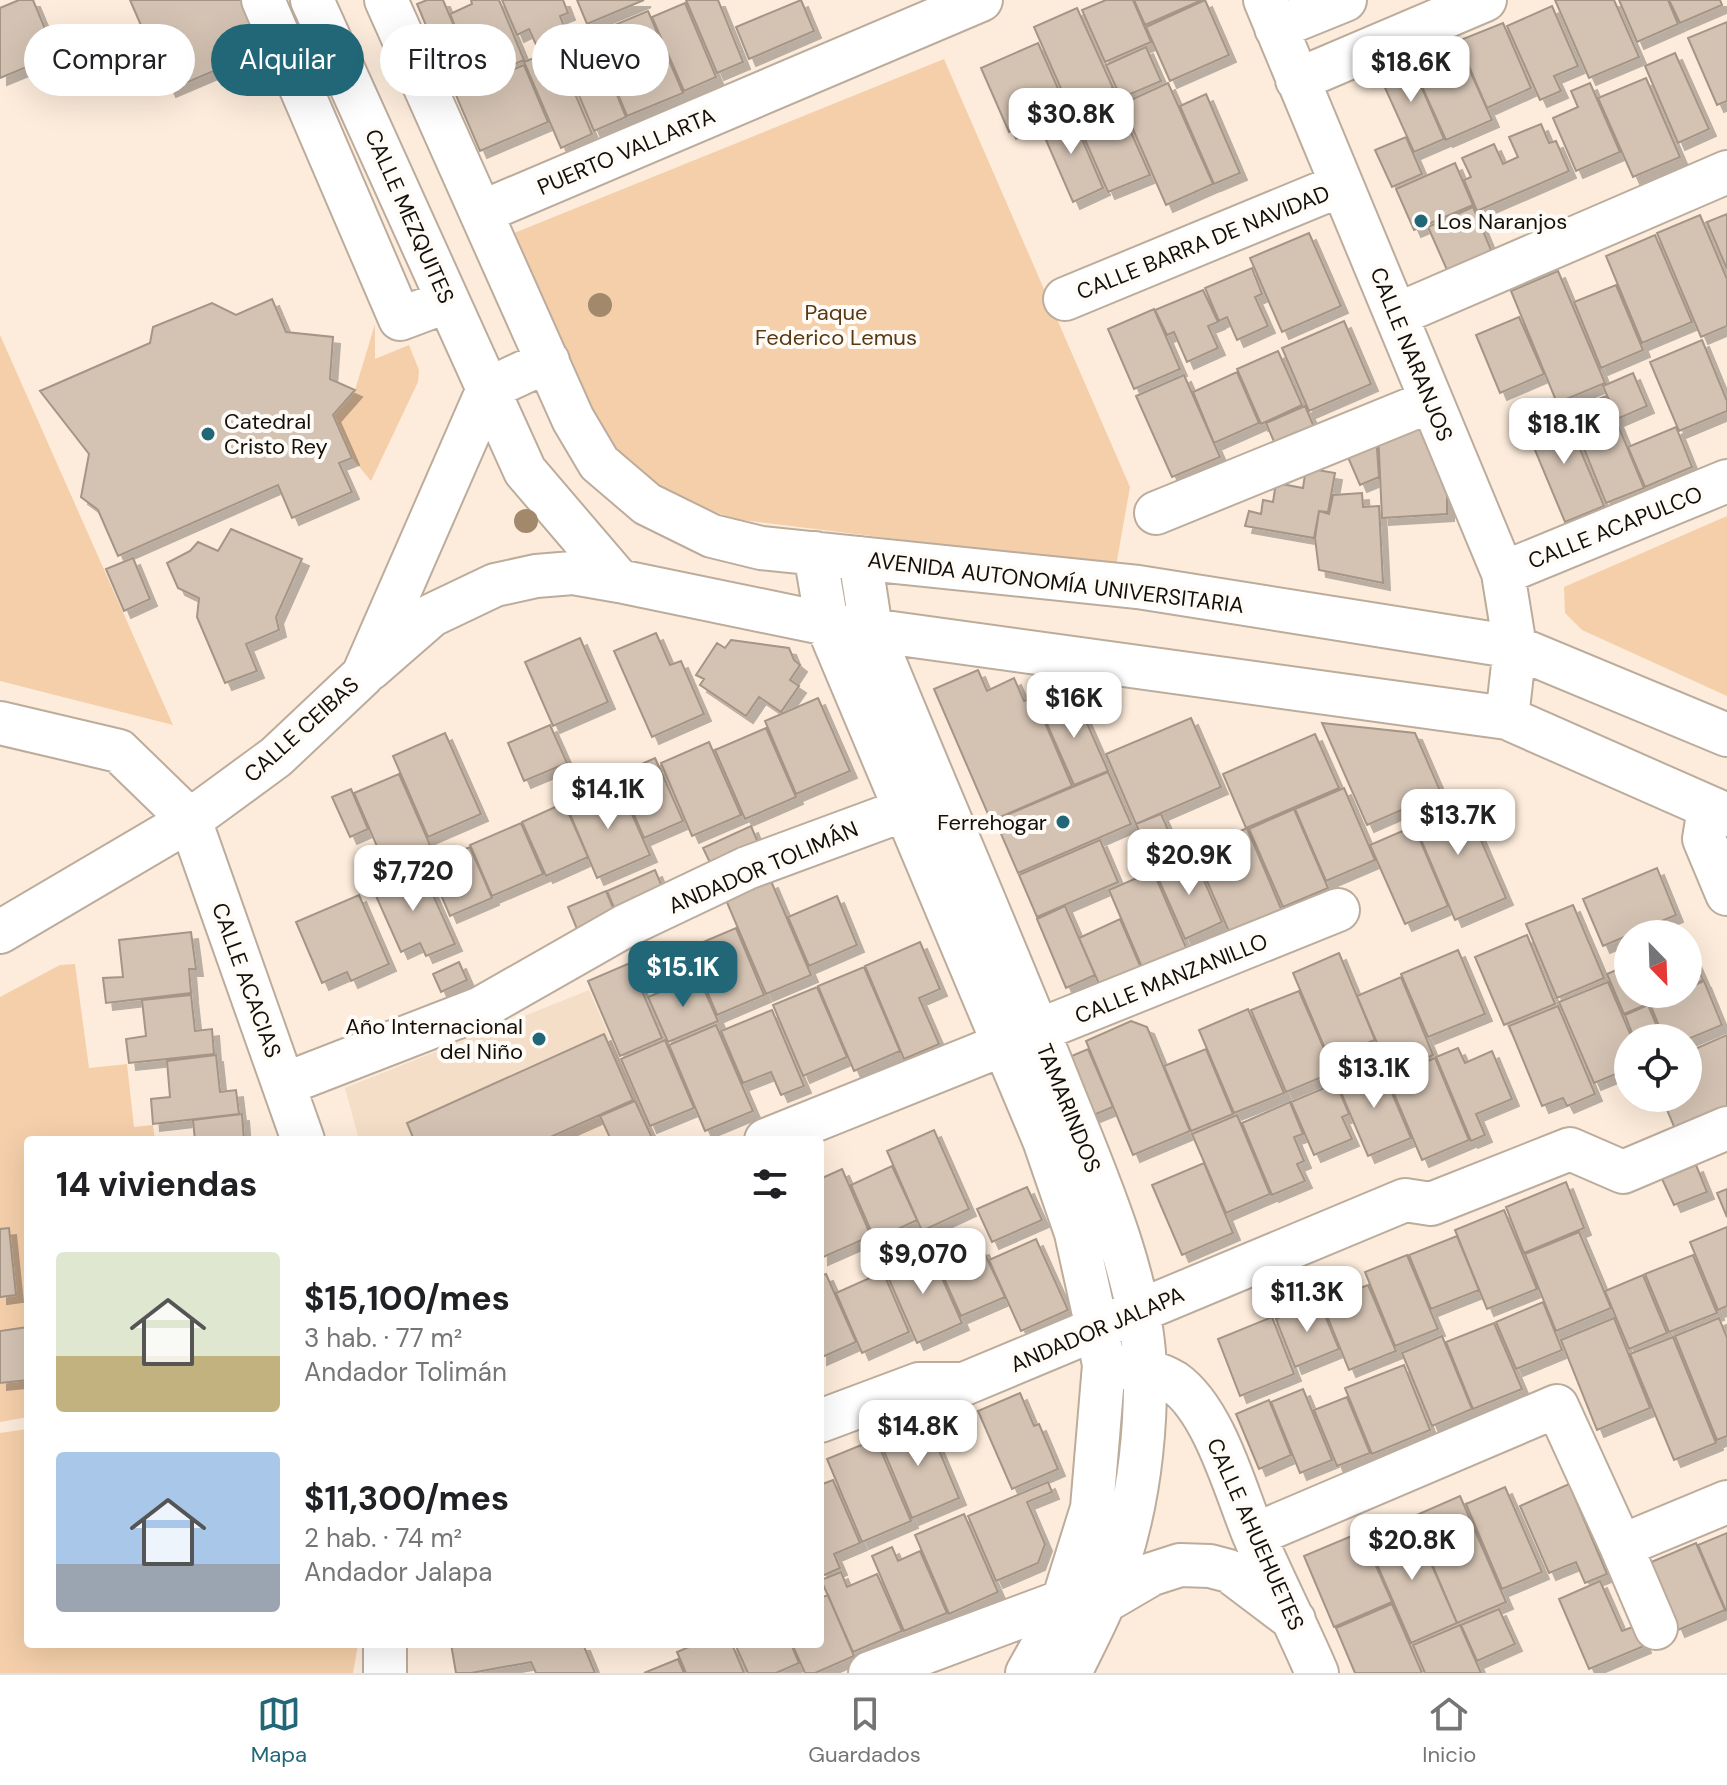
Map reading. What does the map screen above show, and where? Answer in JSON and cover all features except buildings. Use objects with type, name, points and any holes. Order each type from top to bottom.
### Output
[{"type":"street","points":[[263,0],[400,319],[448,301]]},
{"type":"street","name":"CALLE MEZQUITES","points":[[312,0],[488,389]]},
{"type":"street","points":[[386,0],[548,361],[488,389],[525,471],[619,581]]},
{"type":"street","points":[[1270,14],[1345,0]]},
{"type":"street","points":[[1297,80],[1485,0]]},
{"type":"street","name":"PUERTO VALLARTA","points":[[482,212],[964,7]]},
{"type":"street","name":"CALLE NARANJOS","points":[[1270,14],[1503,573],[1515,647],[1507,718]]},
{"type":"street","points":[[1396,315],[1727,172]]},
{"type":"street","name":"CALLE BARRA DE NAVIDAD","points":[[1065,299],[1341,185]]},
{"type":"street","name":"AVENIDA AUTONOMÍA UNIVERSITARIA","points":[[548,361],[573,419],[599,463],[647,504],[712,536],[761,548],[1138,587],[1515,647],[1727,735]]},
{"type":"street","name":"CALLE CEIBAS","points":[[0,932],[190,820],[276,757],[363,675],[488,389]]},
{"type":"street","points":[[1156,513],[1431,401]]},
{"type":"street","name":"CALLE ACAPULCO","points":[[1503,573],[1727,481]]},
{"type":"street","name":"TAMARINDOS","points":[[815,553],[827,624],[922,803],[1022,1038],[1103,1193],[1139,1311],[1115,1354],[1092,1508],[1063,1601],[1027,1673]]},
{"type":"street","name":"TAMARINDOS","points":[[860,558],[871,629],[922,803]]},
{"type":"street","points":[[363,675],[432,615],[495,585],[536,576],[573,573],[827,624],[1507,718],[1718,811],[1704,839],[1727,894]]},
{"type":"street","points":[[0,723],[119,751],[190,820]]},
{"type":"street","name":"ANDADOR TOLIMÁN","points":[[285,1084],[481,1008],[625,926],[747,868],[922,803]]},
{"type":"street","name":"CALLE ACACIAS","points":[[190,820],[302,1136]]},
{"type":"street","name":"CALLE MANZANILLO","points":[[776,1136],[1338,910]]},
{"type":"street","name":"TAMARINDOS","points":[[1022,1038],[1044,1140],[1115,1354],[1142,1449],[1127,1532],[1104,1602],[1070,1673]]},
{"type":"street","name":"ANDADOR JALAPA","points":[[824,1420],[919,1384],[964,1384],[1115,1354],[1139,1311],[1405,1200],[1431,1204],[1570,1149],[1623,1172],[1727,1128]]},
{"type":"street","name":"CALLE AHUEHUETES","points":[[1115,1354],[1175,1383],[1201,1413],[1221,1448],[1254,1535],[1317,1673]]},
{"type":"street","points":[[1254,1535],[1557,1406],[1656,1628]]},
{"type":"street","points":[[1621,1546],[1727,1502]]},
{"type":"street","points":[[870,1673],[1063,1601],[1104,1602],[1152,1574],[1180,1565],[1210,1566],[1229,1571],[1294,1620]]},
{"type":"street","points":[[385,1648],[385,1673]]},
{"type":"shaded area","name":"Año Internacional del Niño","points":[[589,990],[653,1136],[358,1136],[345,1088]]},
{"type":"green space","name":"Paque Federico Lemus","points":[[944,59],[1130,487],[1116,566],[733,519],[667,492],[618,459],[583,412],[507,236]]},
{"type":"green space","points":[[375,324],[375,359],[409,345],[419,370],[418,382],[371,481],[352,458],[333,415],[355,390]]},
{"type":"green space","points":[[0,335],[173,725],[0,681]]},
{"type":"green space","points":[[1727,516],[1727,696],[1582,630],[1565,613],[1564,587]]},
{"type":"green space","points":[[75,964],[89,1068],[127,1064],[134,1127],[153,1125],[154,1136],[24,1136],[24,1418],[0,1422],[0,997],[60,965]]},
{"type":"green space","points":[[24,1430],[24,1648],[357,1648],[353,1673],[0,1673],[0,1433]]},
{"type":"place","name":"Los Naranjos","points":[[1421,221]]},
{"type":"place","name":"Catedral Cristo Rey","points":[[208,434]]},
{"type":"place","name":"Ferrehogar","points":[[1063,822]]},
{"type":"place","name":"Año Internacional del Niño","points":[[539,1039]]}]
